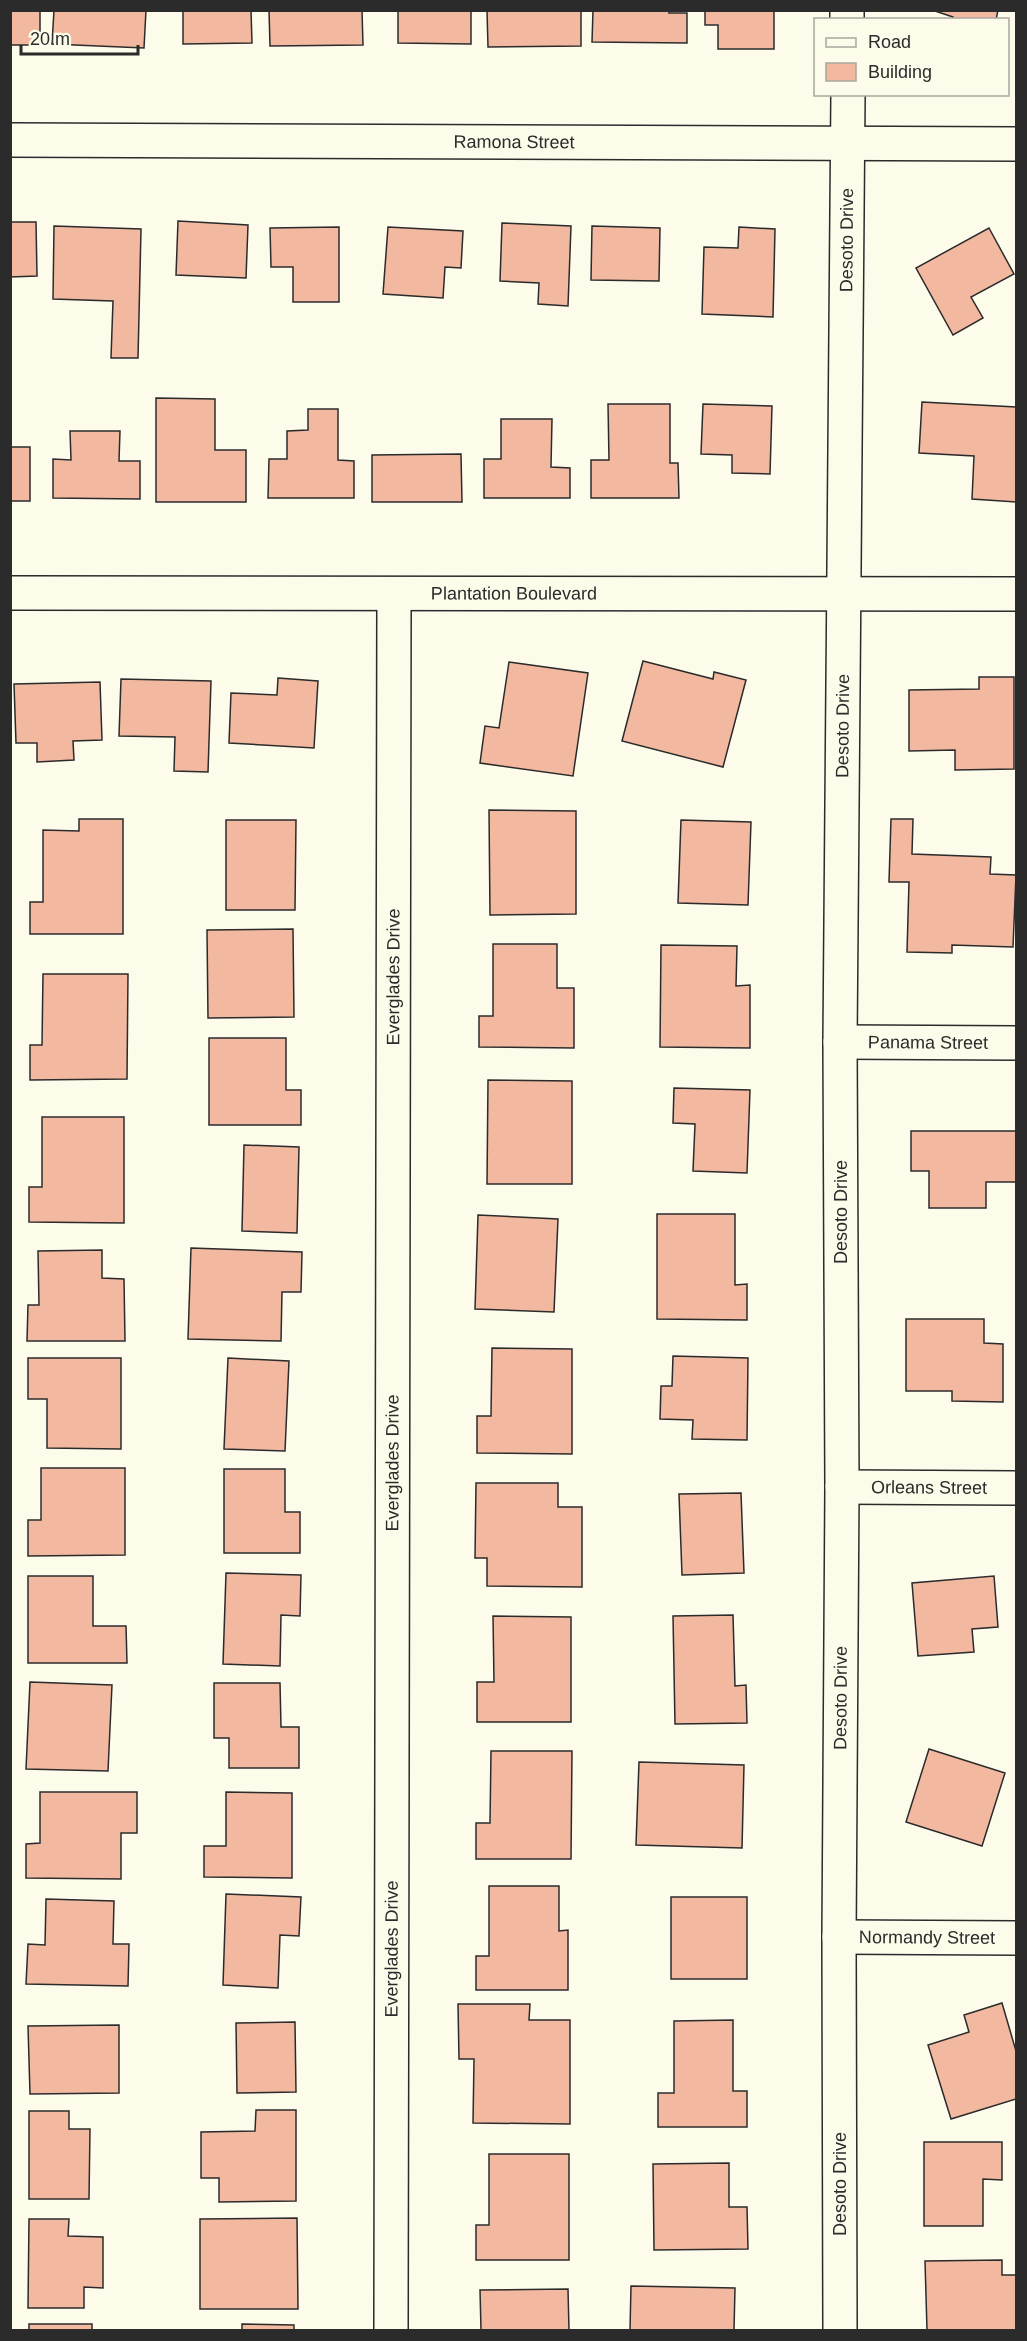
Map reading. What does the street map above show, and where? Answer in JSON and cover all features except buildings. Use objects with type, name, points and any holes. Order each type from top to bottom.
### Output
[{"type":"street","name":"Desoto Drive","points":[[840,2331],[839,1937],[842,1487],[840,1042],[849,96]]},
{"type":"street","name":"Ramona Street","points":[[10,140],[1017,144]]},
{"type":"street","name":"Plantation Boulevard","points":[[10,593],[1017,594]]},
{"type":"street","name":"Everglades Drive","points":[[392,2331],[394,594]]},
{"type":"street","name":"Panama Street","points":[[840,1042],[1017,1044]]},
{"type":"street","name":"Orleans Street","points":[[842,1487],[1017,1488]]},
{"type":"street","name":"Normandy Street","points":[[839,1937],[1017,1938]]}]
